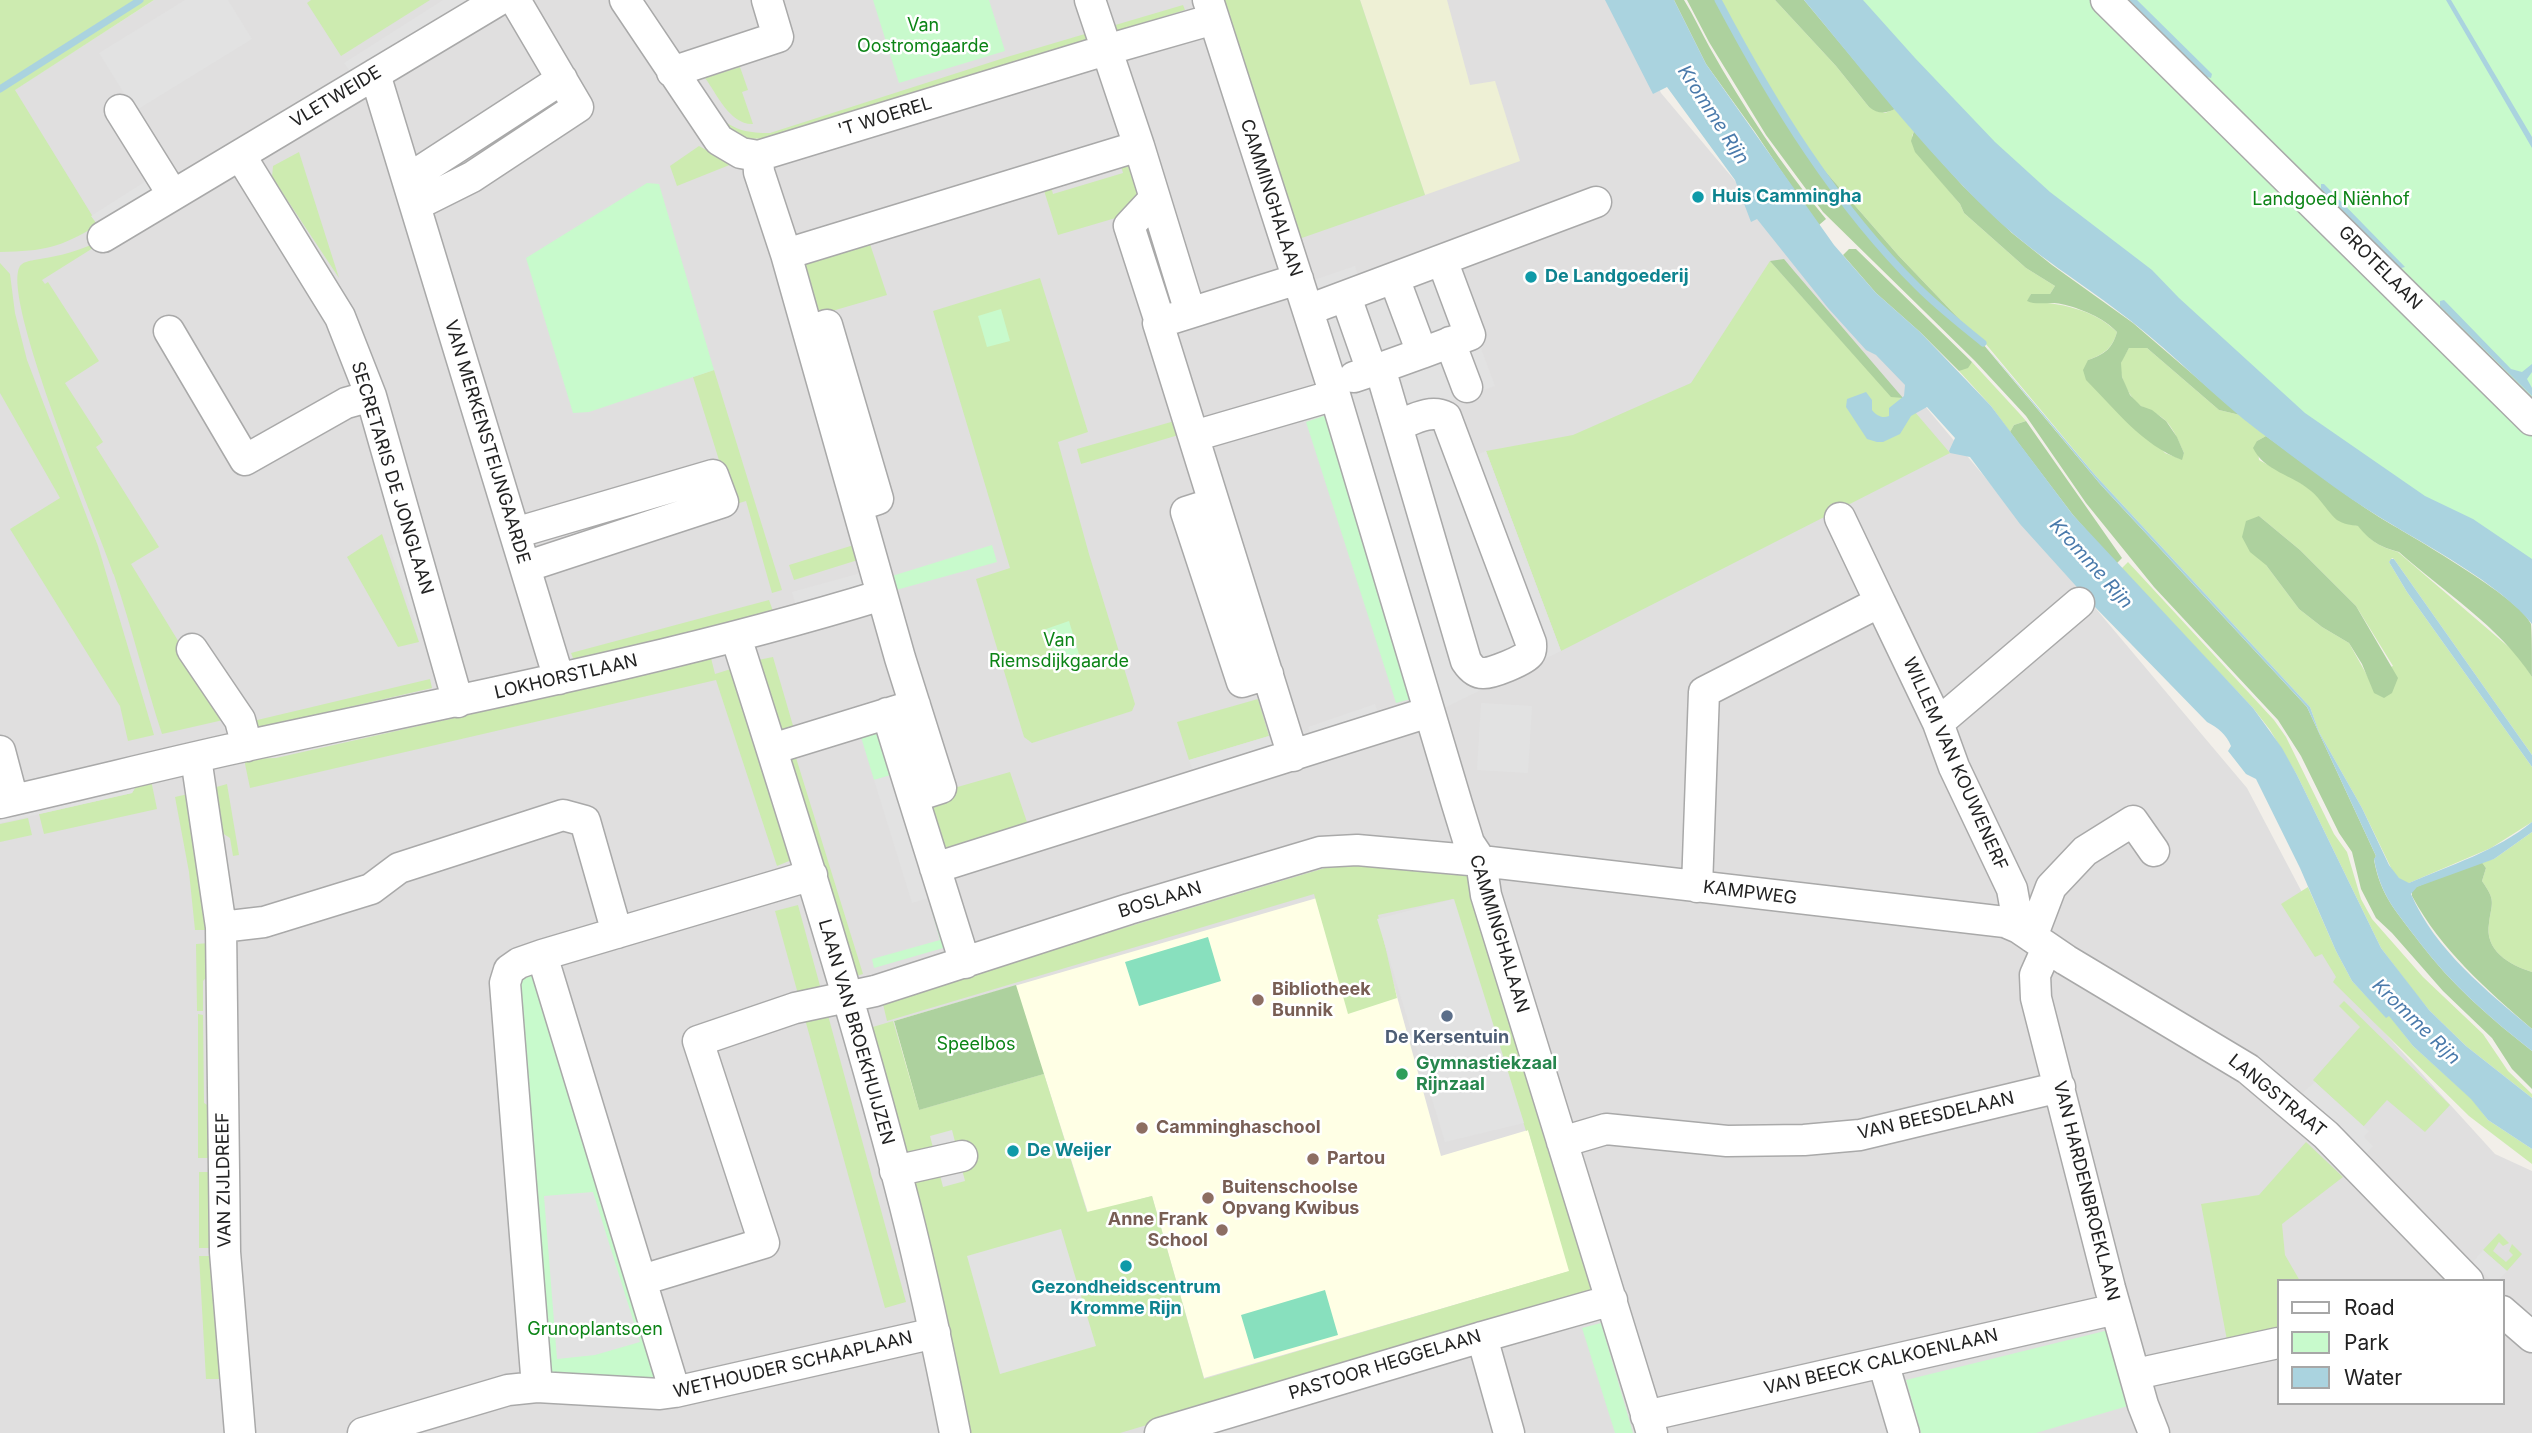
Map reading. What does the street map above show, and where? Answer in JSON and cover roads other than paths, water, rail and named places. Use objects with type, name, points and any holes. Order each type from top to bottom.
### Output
[{"type":"street","name":"VLETWEIDE","points":[[103,237],[499,0]]},
{"type":"street","points":[[412,192],[472,177],[578,107],[515,0]]},
{"type":"street","points":[[625,0],[719,140],[741,153],[758,156],[759,172],[786,254],[882,595],[901,709],[941,788],[913,797],[965,963]]},
{"type":"street","points":[[672,72],[778,37],[767,0]]},
{"type":"street","points":[[1090,0],[1190,312]]},
{"type":"street","name":"GROTELAAN","points":[[2106,0],[2532,420]]},
{"type":"street","name":"'T WOEREL","points":[[758,156],[1106,50],[1211,10]]},
{"type":"street","name":"CAMMINGHALAAN","points":[[1211,10],[1333,389],[1469,843],[1480,861],[1486,895],[1649,1425]]},
{"type":"street","name":"VAN MERKENSTEIJNGAARDE","points":[[375,74],[559,680]]},
{"type":"street","points":[[120,110],[173,195]]},
{"type":"street","points":[[786,254],[1139,146]]},
{"type":"street","name":"SECRETARIS DE JONGLAAN","points":[[240,155],[340,317],[371,396],[458,702]]},
{"type":"street","points":[[1155,198],[1129,226],[1293,755]]},
{"type":"street","points":[[1308,310],[1596,202]]},
{"type":"street","points":[[1194,436],[1333,389],[1376,369],[1470,335],[1442,260]]},
{"type":"street","points":[[1394,278],[1422,353]]},
{"type":"street","points":[[1160,322],[1298,279]]},
{"type":"street","points":[[1346,297],[1399,425],[1466,661],[1471,669],[1481,674],[1528,656],[1531,643],[1446,418],[1438,414],[1427,415],[1399,425]]},
{"type":"street","points":[[169,331],[245,460],[346,403],[371,396]]},
{"type":"street","points":[[1450,342],[1467,387]]},
{"type":"street","points":[[515,533],[713,475],[723,502],[525,568]]},
{"type":"street","name":"WILLEM VAN KOUWENERF","points":[[1840,519],[1938,723],[1954,766],[2033,937]]},
{"type":"street","name":"LOKHORSTLAAN","points":[[7,802],[247,746],[559,680],[736,637],[882,595]]},
{"type":"street","points":[[1697,887],[1704,692],[1880,602]]},
{"type":"street","points":[[1938,723],[2079,603]]},
{"type":"street","name":"LAAN VAN BROEKHUIJZEN","points":[[736,637],[848,998],[935,1333],[955,1433]]},
{"type":"street","points":[[192,649],[240,720],[247,746]]},
{"type":"street","points":[[772,749],[901,709]]},
{"type":"street","points":[[935,868],[1429,712]]},
{"type":"street","points":[[0,751],[7,802]]},
{"type":"street","name":"VAN ZIJLDREEF","points":[[197,758],[221,927],[225,1252],[240,1433]]},
{"type":"street","points":[[221,927],[264,922],[371,890],[399,868],[563,815],[585,821],[617,933]]},
{"type":"street","points":[[2033,937],[2052,887],[2085,851],[2133,821],[2154,851]]},
{"type":"street","name":"BOSLAAN","points":[[642,1280],[764,1243],[698,1041],[795,1008],[848,998],[1141,905],[1320,852],[1357,850],[1480,861]]},
{"type":"street","name":"KAMPWEG","points":[[1480,861],[2005,922],[2033,937]]},
{"type":"street","points":[[537,1387],[505,983],[509,970],[519,963],[542,955],[811,875]]},
{"type":"street","name":"VAN HARDENBROEKLAAN","points":[[2033,937],[2036,998],[2116,1309],[2143,1405],[2154,1433]]},
{"type":"street","name":"LANGSTRAAT","points":[[2033,937],[2248,1069],[2326,1135],[2466,1279]]},
{"type":"street","points":[[542,955],[675,1392]]},
{"type":"street","name":"VAN BEESDELAAN","points":[[1562,1142],[1606,1129],[1727,1141],[1804,1140],[1860,1135],[2060,1087]]},
{"type":"street","points":[[895,1171],[962,1156]]},
{"type":"street","name":"PASTOOR HEGGELAAN","points":[[1160,1433],[1612,1300]]},
{"type":"street","name":"VAN BEECK CALKOENLAAN","points":[[1649,1425],[1883,1362],[2116,1309]]},
{"type":"street","points":[[2504,1313],[2532,1337]]},
{"type":"street","name":"WETHOUDER SCHAAPLAAN","points":[[363,1433],[508,1390],[537,1387],[660,1394],[675,1392],[935,1333]]},
{"type":"street","points":[[1482,1337],[1509,1433]]},
{"type":"street","points":[[2136,1374],[2276,1343]]},
{"type":"street","points":[[1883,1362],[1904,1433]]},
{"type":"water","name":"Kromme Rijn","points":[[1605,0],[1674,0],[1706,64],[1834,245],[1876,293],[1920,332],[1991,406],[2073,515],[2253,708],[2282,748],[2297,775],[2381,948],[2429,1010],[2466,1046],[2532,1098],[2532,1149],[2488,1120],[2471,1099],[2413,1046],[2389,1016],[2386,1018],[2352,981],[2256,779],[2246,774],[2228,751],[2231,746],[2227,738],[2207,722],[2094,606],[2020,524],[1970,457],[1950,453],[1955,438],[1927,407],[1911,416],[1900,434],[1883,442],[1867,439],[1846,407],[1847,399],[1866,392],[1872,400],[1872,410],[1879,416],[1886,417],[1889,416],[1889,408],[1904,396],[1905,385],[1876,355],[1866,350],[1828,308],[1757,219],[1751,222],[1735,180],[1667,87],[1653,94]]},
{"type":"water","points":[[1804,0],[1863,0],[1995,142],[2050,192],[2152,270],[2305,413],[2425,496],[2473,519],[2532,559],[2532,624],[2482,580],[2351,498],[2260,432],[2131,321],[2006,227],[1964,187],[1917,135]]},
{"type":"water","points":[[2129,0],[2137,0],[2212,74],[2211,78],[2207,77]]},
{"type":"water","points":[[2446,0],[2451,0],[2532,137],[2532,148]]},
{"type":"water","points":[[2321,184],[2324,184],[2405,267],[2401,268],[2321,189]]},
{"type":"water","points":[[2444,300],[2511,369],[2522,372],[2532,364],[2532,372],[2527,379],[2532,388],[2532,396],[2440,306],[2440,301]]},
{"type":"water","points":[[1983,343],[2095,475],[2310,707],[2319,732],[2362,808],[2389,865],[2399,878],[2409,883],[2457,863],[2504,841],[2532,822],[2532,832],[2494,859],[2417,887],[2411,894],[2421,914],[2448,951],[2480,984],[2532,1029],[2532,1051],[2458,987],[2391,904],[2377,873],[2374,859],[2376,856],[2307,707],[2101,485]]},
{"type":"water","points":[[2394,559],[2532,755],[2532,767],[2407,592],[2389,562]]},
{"type":"waterway","points":[[0,89],[140,0]]},
{"type":"waterway","points":[[1718,0],[1783,114],[1859,222],[1918,287],[1983,343]]},
{"type":"place","name":"Huis Cammingha","points":[[1698,197]]},
{"type":"place","name":"De Landgoederij","points":[[1531,277]]},
{"type":"place","name":"Bibliotheek Bunnik","points":[[1258,1000]]},
{"type":"place","name":"De Kersentuin","points":[[1447,1016]]},
{"type":"place","name":"Gymnastiekzaal Rijnzaal","points":[[1402,1074]]},
{"type":"place","name":"Camminghaschool","points":[[1142,1128]]},
{"type":"place","name":"De Weijer","points":[[1013,1151]]},
{"type":"place","name":"Partou","points":[[1313,1159]]},
{"type":"place","name":"Buitenschoolse Opvang Kwibus","points":[[1208,1198]]},
{"type":"place","name":"Anne Frank School","points":[[1222,1230]]},
{"type":"place","name":"Gezondheidscentrum Kromme Rijn","points":[[1126,1266]]},
{"type":"park label","name":"Van Oostromgaarde","points":[[923,36]]},
{"type":"park label","name":"Landgoed Niënhof","points":[[2331,200]]},
{"type":"park label","name":"Van Riemsdijkgaarde","points":[[1059,651]]},
{"type":"park label","name":"Speelbos","points":[[976,1045]]},
{"type":"park label","name":"Grunoplantsoen","points":[[595,1330]]}]
